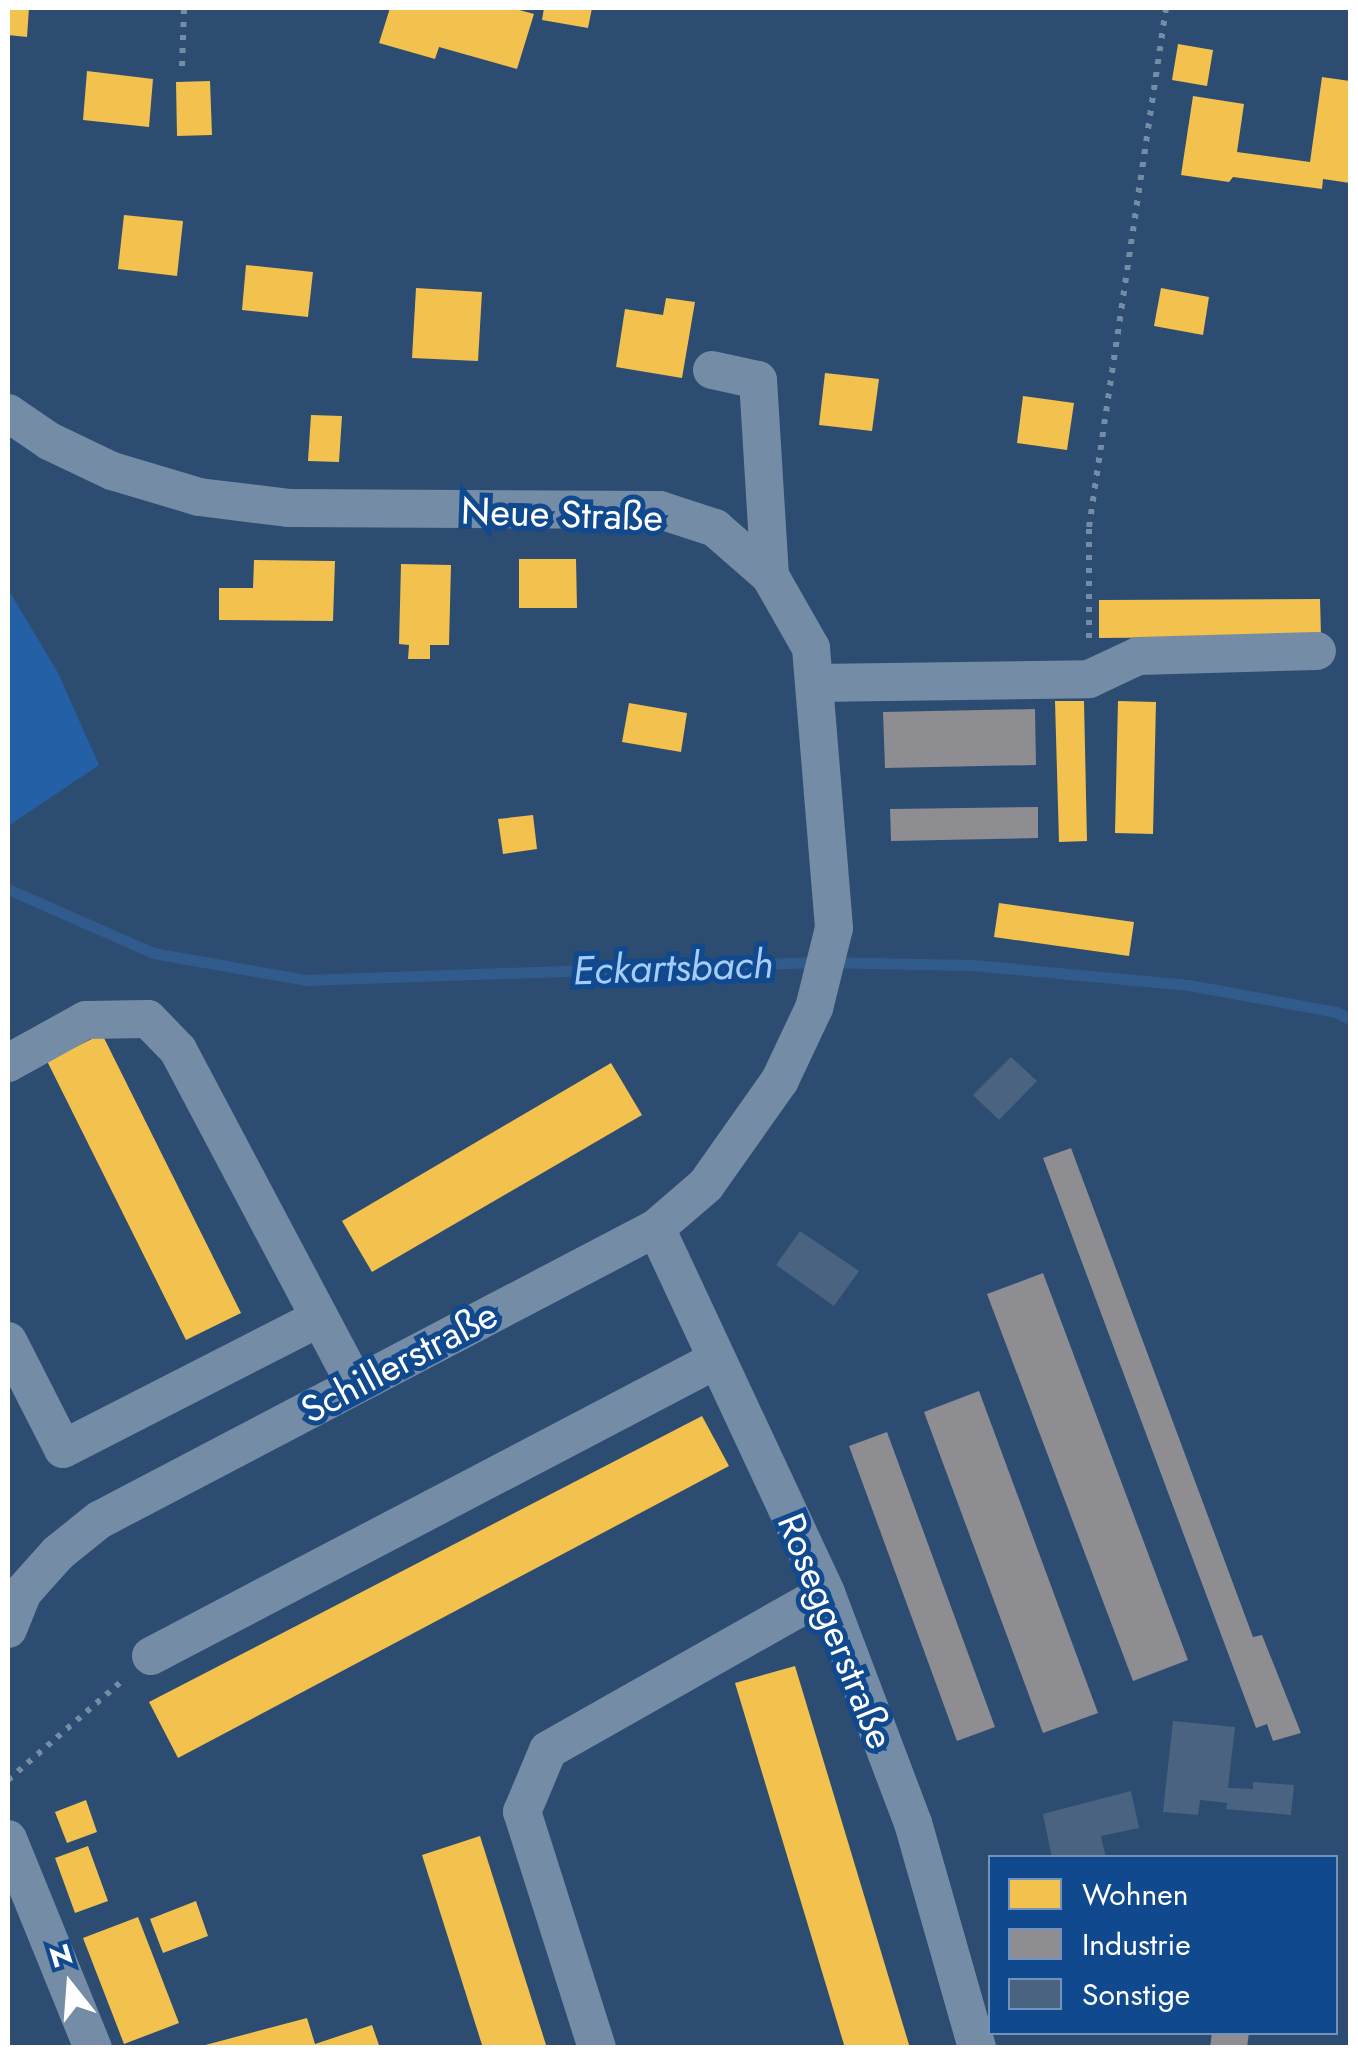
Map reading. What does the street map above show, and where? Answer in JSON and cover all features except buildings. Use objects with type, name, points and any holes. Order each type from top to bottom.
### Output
[{"type":"street","points":[[712,370],[758,380],[770,576]]},
{"type":"street","name":"Neue Straße","points":[[8,413],[49,441],[112,471],[199,498],[288,508],[660,510],[715,528],[770,576],[810,648],[816,683],[834,928],[814,1008],[780,1080]]},
{"type":"street","points":[[816,683],[1089,679],[1138,656],[1317,650]]},
{"type":"street","points":[[8,1063],[86,1020],[148,1020],[178,1050],[354,1385]]},
{"type":"street","name":"Schillerstraße","points":[[8,1630],[24,1592],[58,1553],[100,1520],[656,1228],[706,1185],[780,1080]]},
{"type":"street","name":"Roseggerstraße","points":[[656,1228],[826,1593],[913,1824],[976,2048]]},
{"type":"street","points":[[8,1341],[63,1449],[319,1318]]},
{"type":"street","points":[[151,1656],[716,1360]]},
{"type":"street","points":[[597,2048],[522,1812],[548,1750],[826,1593]]},
{"type":"street","points":[[11,1854],[93,2048]]},
{"type":"path","points":[[182,66],[184,8]]},
{"type":"path","points":[[1089,679],[1089,527],[1166,8]]},
{"type":"path","points":[[8,1780],[151,1656]]},
{"type":"shaded area","points":[[8,589],[58,673],[99,765],[8,826]]},
{"type":"waterway","name":"Eckartsbach","points":[[8,889],[153,953],[306,980],[818,962],[973,965],[1189,985],[1336,1012],[1350,1019]]}]
